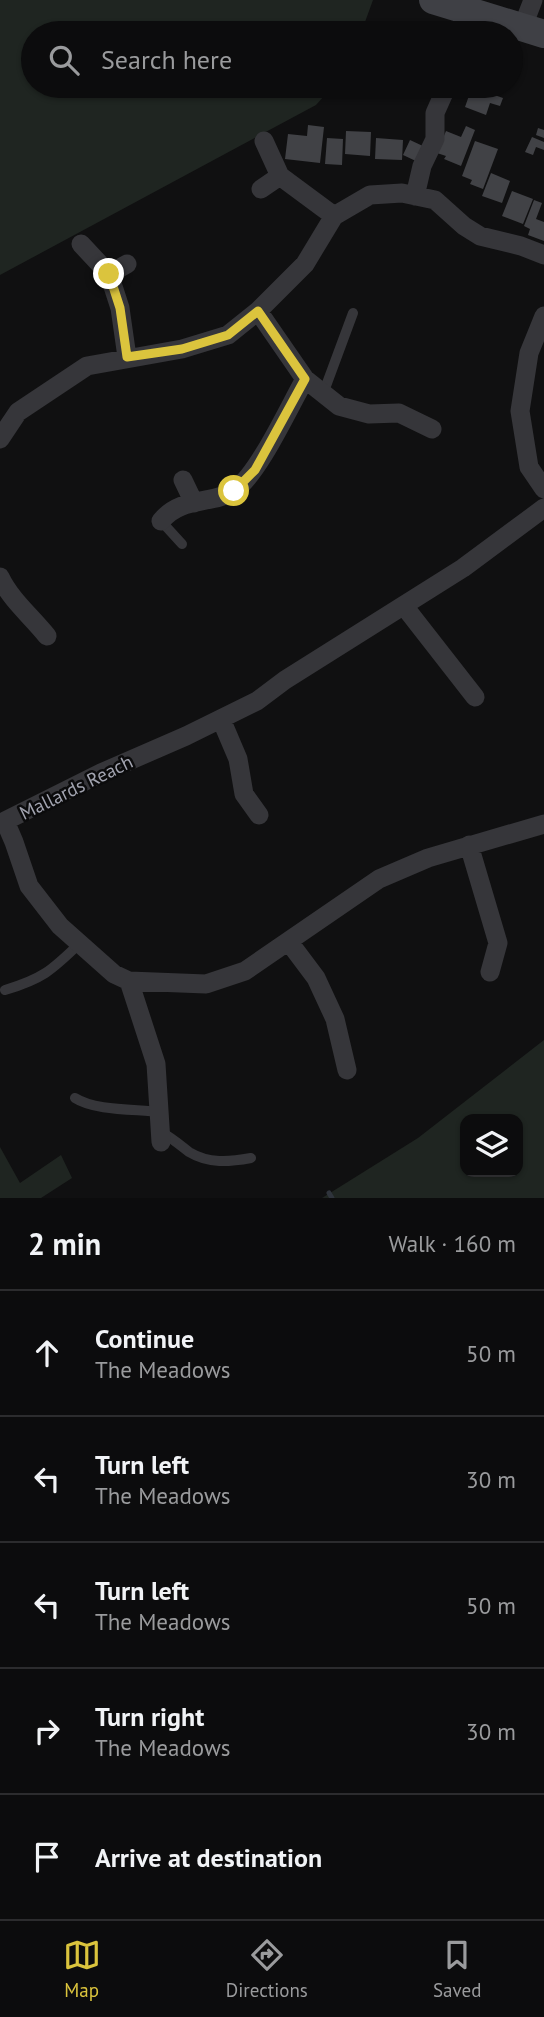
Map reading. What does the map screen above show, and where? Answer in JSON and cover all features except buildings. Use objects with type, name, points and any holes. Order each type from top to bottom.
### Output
[{"type":"street","points":[[433,0],[504,21]]},
{"type":"street","points":[[533,0],[534,30]]},
{"type":"street","points":[[415,196],[422,166],[435,139],[435,113],[442,98]]},
{"type":"street","points":[[264,141],[280,176],[334,216]]},
{"type":"street","points":[[261,189],[280,176]]},
{"type":"street","points":[[1,435],[18,412],[87,366],[182,349],[228,335],[258,311],[305,264],[334,216],[370,195],[402,193],[435,200],[464,226],[480,236],[544,255]]},
{"type":"street","points":[[81,244],[109,274],[120,308],[127,357]]},
{"type":"street","points":[[109,274],[127,264]]},
{"type":"street","points":[[258,311],[305,379],[339,406],[369,414],[399,413],[432,429]]},
{"type":"street","points":[[544,316],[529,353],[520,411],[529,467],[544,489]]},
{"type":"street","points":[[161,521],[169,510],[234,491],[255,470],[305,379]]},
{"type":"street","points":[[183,480],[194,502]]},
{"type":"street","name":"Mallards Reach","points":[[129,981],[114,974],[60,926],[29,886],[5,821],[100,773],[257,701],[285,680],[463,568],[544,508]]},
{"type":"street","points":[[0,577],[8,595],[29,614],[47,636]]},
{"type":"street","points":[[404,606],[475,697]]},
{"type":"street","points":[[222,719],[238,759],[244,794],[259,815]]},
{"type":"street","points":[[161,1129],[156,1065],[129,981],[206,984],[245,971],[379,879],[428,858],[544,824]]},
{"type":"street","points":[[469,845],[498,943],[490,972]]},
{"type":"street","points":[[289,942],[316,978],[335,1019],[347,1070]]},
{"type":"lane","points":[[323,394],[353,313]]},
{"type":"lane","points":[[161,521],[182,544]]},
{"type":"lane","points":[[5,990],[34,981],[56,967],[79,944]]},
{"type":"lane","points":[[75,1098],[82,1103],[95,1105],[161,1129],[192,1153],[208,1159],[220,1162],[251,1158]]},
{"type":"shaded area","points":[[0,0],[373,0],[365,21],[21,21],[21,98],[322,98],[316,105],[0,275]]},
{"type":"shaded area","points":[[544,1040],[544,1198],[322,1198],[418,1138]]},
{"type":"shaded area","points":[[0,1147],[20,1183],[61,1155],[72,1178],[41,1198],[0,1198]]},
{"type":"waterway","points":[[329,1193],[332,1198]]},
{"type":"route","points":[[109,274],[120,308],[127,357],[182,349],[228,335],[258,311],[305,379],[255,470],[234,491]]}]
